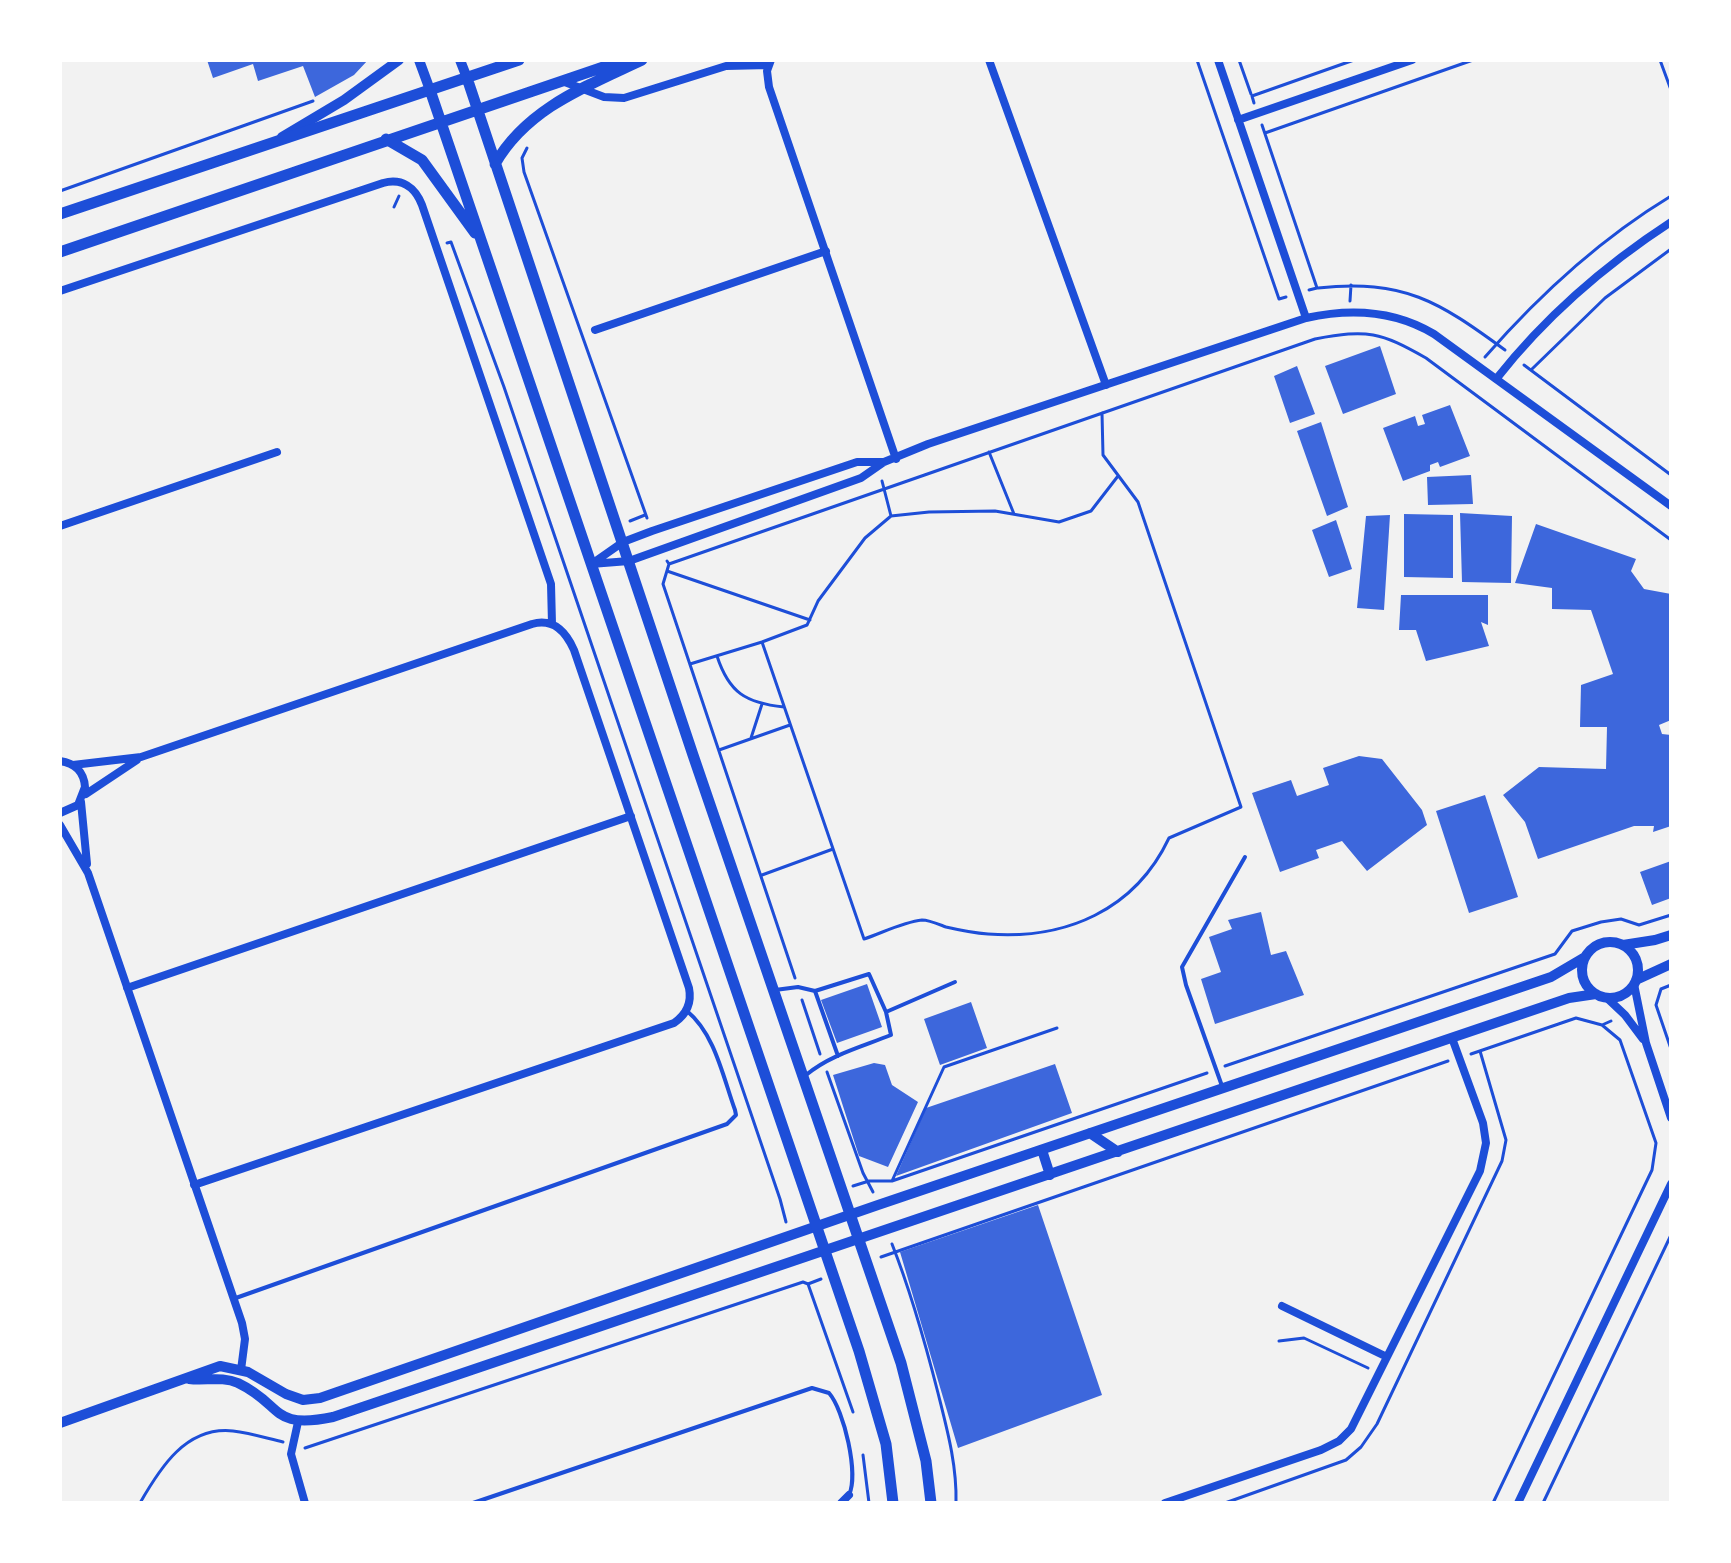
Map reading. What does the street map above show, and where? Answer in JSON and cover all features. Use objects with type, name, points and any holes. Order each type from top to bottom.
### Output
[{"type":"main road","points":[[60,214],[519,60]]},
{"type":"main road","points":[[60,252],[624,60]]},
{"type":"main road","points":[[495,164],[506,145],[546,109],[642,60]]},
{"type":"main road","points":[[467,78],[867,1262],[916,1413],[931,1503]]},
{"type":"main road","points":[[430,90],[880,1418],[893,1503]]},
{"type":"main road","points":[[386,139],[422,160],[482,243]]},
{"type":"street","points":[[270,144],[344,100],[399,60]]},
{"type":"street","points":[[419,60],[430,90]]},
{"type":"street","points":[[460,60],[467,78]]},
{"type":"street","points":[[989,60],[1106,385]]},
{"type":"street","points":[[1218,60],[1306,318]]},
{"type":"street","points":[[1238,120],[1412,60]]},
{"type":"street","points":[[562,81],[604,97],[624,98],[726,66],[770,62],[769,87],[896,459]]},
{"type":"street","points":[[60,291],[383,183],[402,183],[412,189],[419,198],[551,584],[552,624]]},
{"type":"street","points":[[1497,378],[1553,315],[1596,277],[1671,222]]},
{"type":"street","points":[[595,330],[826,251]]},
{"type":"street","points":[[591,564],[623,542],[857,462],[896,459],[928,444],[1306,318],[1350,311],[1398,317],[1422,326],[1479,364],[1671,506]]},
{"type":"street","points":[[60,526],[277,452]]},
{"type":"street","points":[[591,564],[629,561],[861,478],[884,462]]},
{"type":"street","points":[[60,761],[72,764],[141,757],[532,624],[552,624],[566,635],[574,650],[687,980],[690,994],[687,1011],[663,1027],[194,1185]]},
{"type":"street","points":[[60,750],[84,780],[82,800],[88,873]]},
{"type":"street","points":[[60,813],[74,808],[103,781],[141,757]]},
{"type":"street","points":[[127,988],[631,816]]},
{"type":"street","points":[[60,825],[88,873],[244,1332],[237,1383]]},
{"type":"street","points":[[1623,945],[1671,935]]},
{"type":"street","points":[[60,1423],[220,1366],[241,1370],[303,1400],[320,1398],[1551,977],[1585,957],[1598,944],[1615,942],[1623,945],[1638,964],[1635,982],[1646,1043],[1671,1118]]},
{"type":"street","points":[[1585,957],[1585,981],[1625,1015],[1646,1043]]},
{"type":"street","points":[[189,1379],[222,1379],[237,1383],[282,1416],[298,1422],[333,1417],[1569,998],[1623,995],[1635,982],[1671,964]]},
{"type":"street","points":[[1165,1503],[1321,1450],[1339,1441],[1351,1429],[1480,1171],[1486,1143],[1483,1123],[1452,1038]]},
{"type":"street","points":[[1090,1133],[1118,1152]]},
{"type":"street","points":[[1042,1150],[1050,1175]]},
{"type":"street","points":[[1518,1503],[1671,1184]]},
{"type":"street","points":[[1282,1306],[1387,1357]]},
{"type":"street","points":[[550,1320],[556,1341]]},
{"type":"street","points":[[303,1400],[291,1454],[305,1503]]},
{"type":"street","points":[[841,1503],[849,1495]]},
{"type":"lane","points":[[1223,1088],[1182,967],[1245,857]]},
{"type":"lane","points":[[773,990],[798,987],[815,991],[869,974],[886,1012],[891,1035],[823,1061],[803,1079]]},
{"type":"lane","points":[[886,1012],[955,982]]},
{"type":"lane","points":[[815,991],[838,1056]]},
{"type":"lane","points":[[233,1299],[727,1124],[736,1115],[735,1110],[706,1032],[687,1011]]},
{"type":"lane","points":[[473,1503],[803,1390],[817,1388],[829,1393],[842,1415],[853,1481],[849,1495]]},
{"type":"path","points":[[1239,60],[1252,96]]},
{"type":"path","points":[[1265,133],[1473,60]]},
{"type":"path","points":[[1660,60],[1671,90]]},
{"type":"path","points":[[60,191],[315,100]]},
{"type":"path","points":[[519,132],[531,143],[522,158],[524,172],[652,531]]},
{"type":"path","points":[[1479,364],[1569,270],[1623,227],[1671,196]]},
{"type":"path","points":[[436,247],[451,242],[504,387],[791,1236]]},
{"type":"path","points":[[1531,370],[1605,298],[1671,249]]},
{"type":"path","points":[[1317,288],[1375,285],[1402,291],[1448,310],[1671,475]]},
{"type":"path","points":[[669,564],[1315,339],[1351,332],[1390,337],[1426,358],[1671,540]]},
{"type":"path","points":[[762,642],[864,939],[924,920],[987,934],[1027,935],[1064,928],[1105,912],[1141,883],[1158,861],[1169,838],[1241,807],[1138,502],[1103,455],[1102,413]]},
{"type":"path","points":[[989,452],[1014,514]]},
{"type":"path","points":[[690,664],[807,625],[818,601],[865,538],[891,516],[966,510],[1059,522],[1091,511],[1118,476]]},
{"type":"path","points":[[881,479],[891,516]]},
{"type":"path","points":[[1666,536],[1671,530]]},
{"type":"path","points":[[659,550],[669,564]]},
{"type":"path","points":[[669,564],[663,584],[823,1061],[863,1173],[878,1205]]},
{"type":"path","points":[[667,571],[810,620]]},
{"type":"path","points":[[640,592],[663,584]]},
{"type":"path","points":[[580,612],[604,605]]},
{"type":"path","points":[[717,656],[723,675],[736,692],[762,704],[784,707]]},
{"type":"path","points":[[751,738],[762,704]]},
{"type":"path","points":[[719,750],[790,725]]},
{"type":"path","points":[[761,875],[833,849]]},
{"type":"path","points":[[841,1190],[869,1181],[892,1181],[1555,954],[1572,931],[1621,919],[1639,925],[1671,915]]},
{"type":"path","points":[[1671,985],[1661,989],[1656,1005],[1671,1049]]},
{"type":"path","points":[[1640,1007],[1657,999]]},
{"type":"path","points":[[1602,1025],[1625,1015]]},
{"type":"path","points":[[867,1262],[1576,1018],[1602,1025],[1620,1040],[1656,1143],[1656,1156],[1493,1503]]},
{"type":"path","points":[[892,1181],[944,1067],[1057,1028]]},
{"type":"path","points":[[782,1210],[808,1201]]},
{"type":"path","points":[[887,1231],[920,1325],[948,1431],[954,1462],[956,1503]]},
{"type":"path","points":[[1543,1503],[1671,1235]]},
{"type":"path","points":[[798,1261],[806,1283],[832,1275]]},
{"type":"path","points":[[1279,1341],[1304,1338],[1379,1373],[1399,1378]]},
{"type":"building","points":[[207,60],[368,60],[354,75],[315,97],[303,66],[258,81],[253,64],[213,78]]},
{"type":"building","points":[[1380,346],[1396,394],[1343,414],[1325,366]]},
{"type":"building","points":[[1297,366],[1315,414],[1290,423],[1274,376]]},
{"type":"building","points":[[1450,405],[1470,456],[1440,467],[1438,462],[1430,465],[1430,471],[1403,481],[1383,428],[1415,416],[1418,426],[1425,424],[1422,415]]},
{"type":"building","points":[[1321,422],[1348,507],[1327,516],[1297,431]]},
{"type":"building","points":[[1471,475],[1473,504],[1428,505],[1427,477]]},
{"type":"building","points":[[1460,513],[1512,516],[1511,583],[1462,582]]},
{"type":"building","points":[[1404,514],[1453,515],[1453,578],[1404,577]]},
{"type":"building","points":[[1390,515],[1384,610],[1357,608],[1366,516]]},
{"type":"building","points":[[1336,520],[1352,569],[1329,577],[1312,530]]},
{"type":"building","points":[[1536,524],[1636,559],[1631,571],[1644,589],[1671,594],[1671,720],[1659,725],[1662,734],[1671,735],[1671,826],[1653,832],[1654,826],[1634,826],[1538,859],[1525,822],[1503,795],[1539,767],[1606,769],[1607,727],[1580,727],[1581,685],[1613,674],[1591,610],[1552,609],[1552,588],[1515,583]]},
{"type":"building","points":[[1401,595],[1488,595],[1488,625],[1481,622],[1489,646],[1426,661],[1416,630],[1399,630]]},
{"type":"building","points":[[1359,756],[1382,759],[1422,810],[1427,825],[1367,871],[1342,841],[1316,850],[1319,858],[1280,872],[1252,793],[1291,780],[1297,796],[1329,785],[1323,768]]},
{"type":"building","points":[[1485,795],[1518,897],[1469,913],[1436,811]]},
{"type":"building","points":[[1671,861],[1671,898],[1652,905],[1640,872]]},
{"type":"building","points":[[1261,912],[1271,955],[1286,951],[1304,995],[1215,1024],[1201,979],[1221,972],[1209,937],[1232,929],[1228,920]]},
{"type":"building","points":[[867,984],[882,1027],[837,1043],[821,1000]]},
{"type":"building","points":[[971,1002],[987,1048],[940,1065],[924,1019]]},
{"type":"building","points":[[874,1063],[885,1065],[892,1085],[918,1102],[888,1167],[859,1156],[833,1075]]},
{"type":"building","points":[[1055,1064],[1072,1113],[896,1176],[926,1108]]},
{"type":"building","points":[[1038,1205],[1102,1395],[958,1448],[900,1252]]}]
